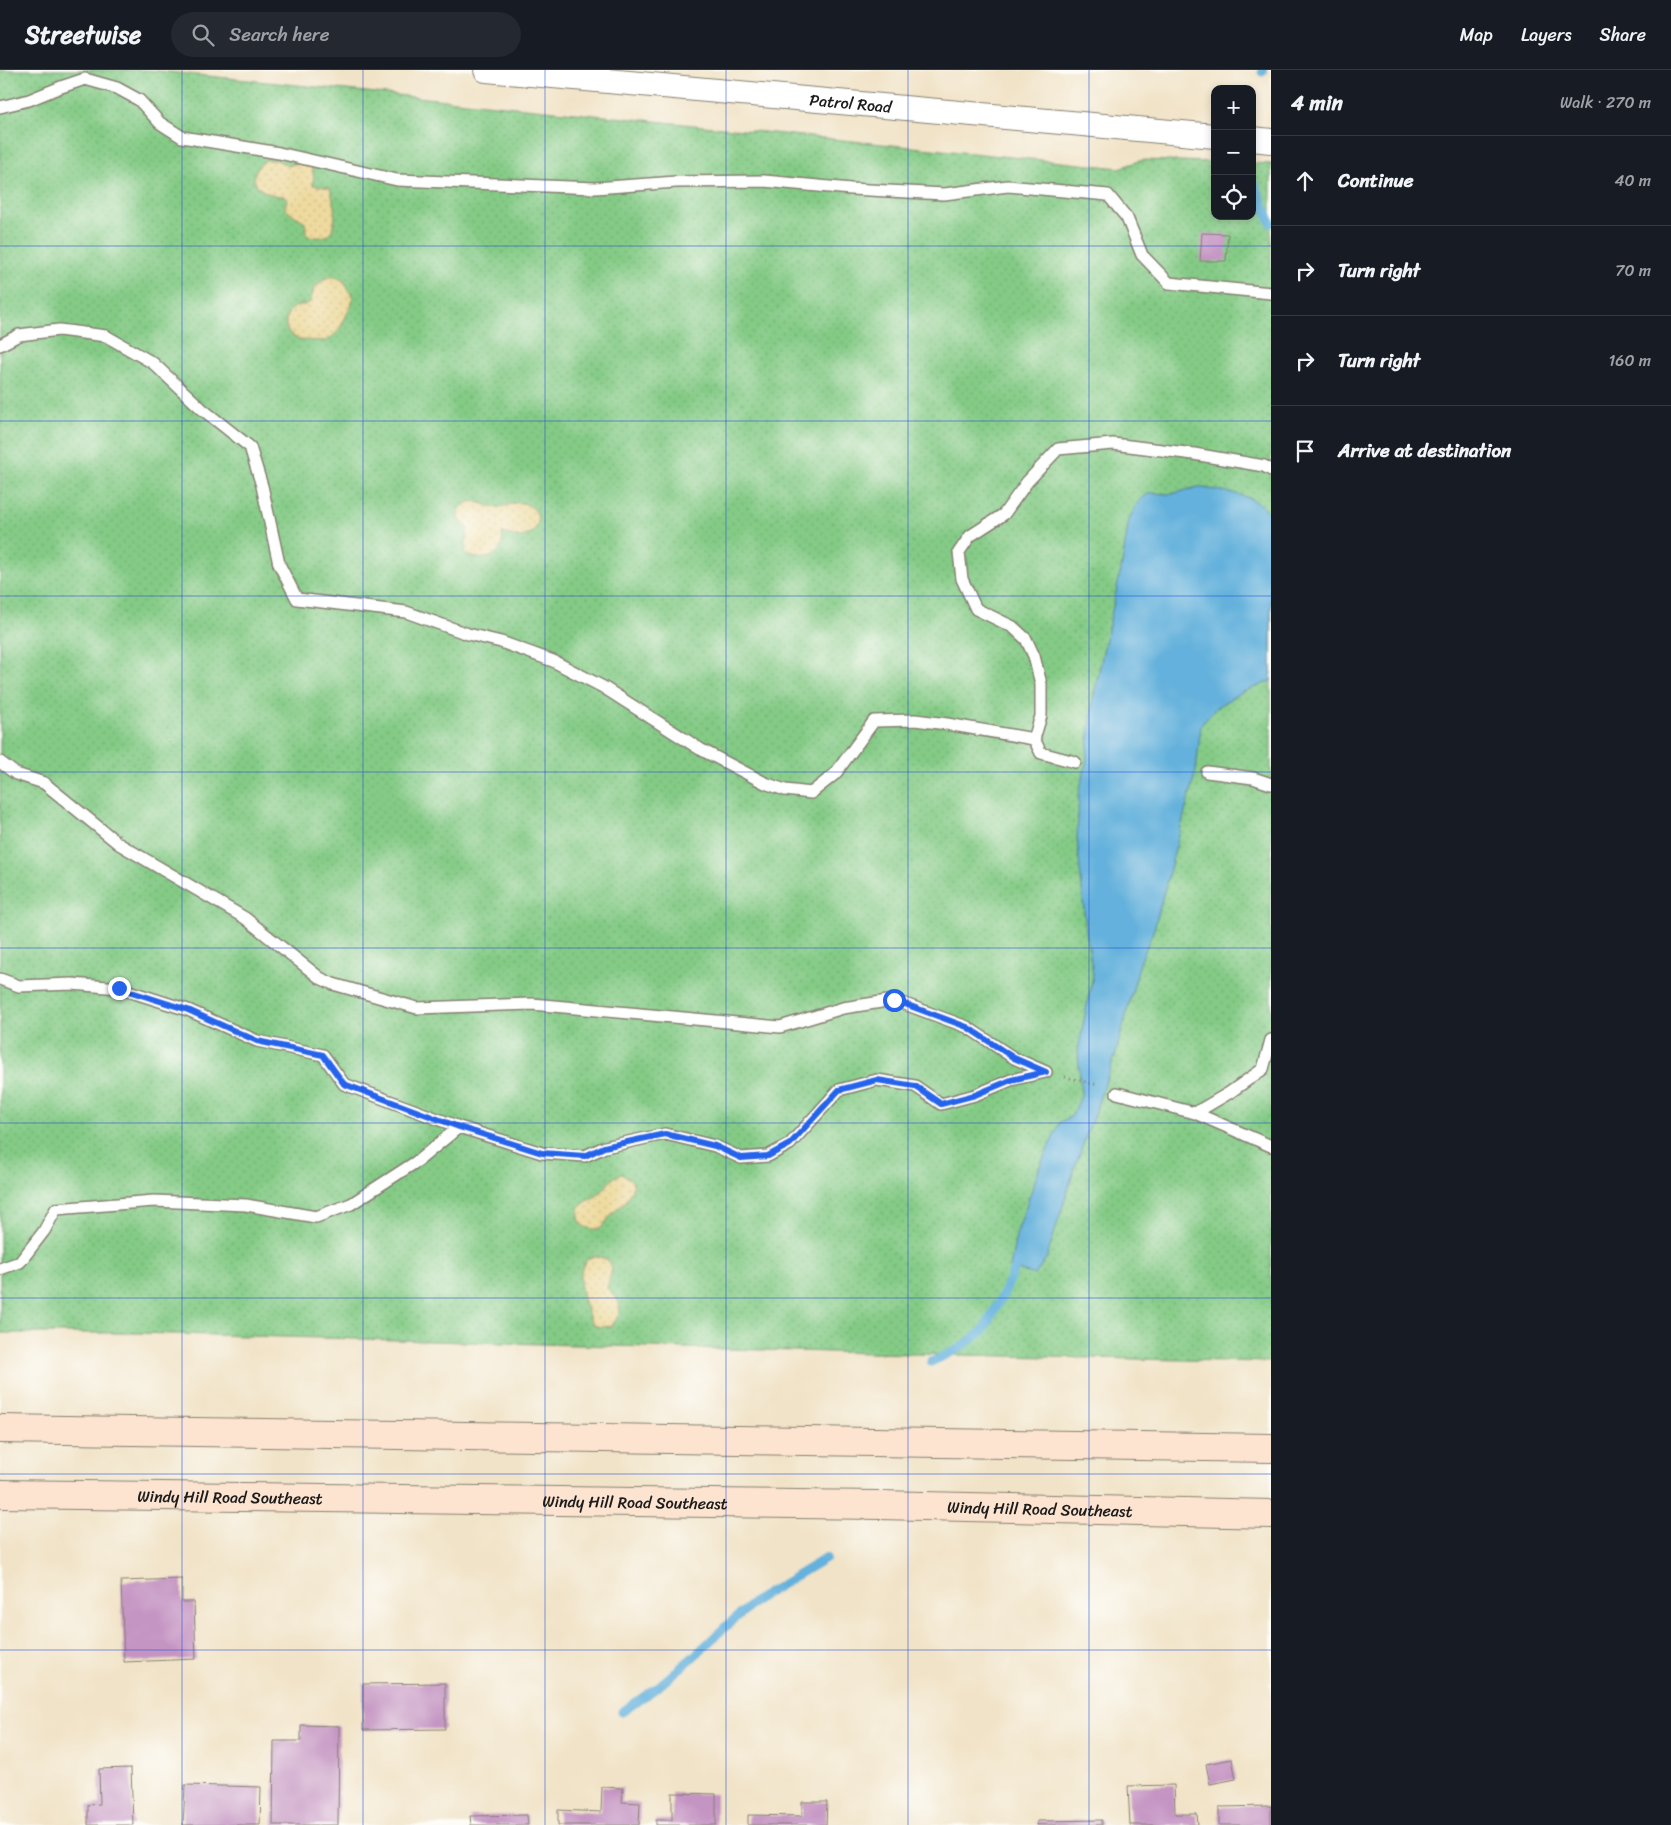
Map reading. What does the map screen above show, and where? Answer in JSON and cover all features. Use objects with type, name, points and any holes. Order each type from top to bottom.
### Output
[{"type":"main road","points":[[0,1429],[1271,1448]]},
{"type":"main road","name":"Windy Hill Road Southeast","points":[[0,1494],[879,1505],[1271,1514]]},
{"type":"street","name":"Patrol Road","points":[[486,70],[1211,136]]},
{"type":"street","points":[[1256,140],[1271,141]]},
{"type":"lane","points":[[0,107],[29,100],[61,87],[86,80],[117,88],[140,100],[160,123],[182,137],[278,153],[397,180],[595,188],[676,182],[764,181],[851,189],[944,194],[1008,186],[1108,195],[1127,218],[1142,255],[1170,282],[1271,293]]},
{"type":"lane","points":[[0,345],[19,335],[59,330],[106,336],[152,363],[202,409],[250,447],[262,486],[279,564],[297,599],[406,612],[468,634],[502,642],[553,661],[602,687],[700,748],[765,783],[784,790],[811,793],[835,774],[852,748],[874,721],[915,720],[1034,739]]},
{"type":"lane","points":[[1074,762],[1041,753],[1034,739],[1041,716],[1041,684],[1034,656],[1026,639],[1013,627],[976,609],[962,579],[959,552],[970,536],[1004,514],[1027,482],[1058,449],[1113,444],[1194,454],[1264,466],[1271,470]]},
{"type":"lane","points":[[0,762],[16,774],[44,783],[119,844],[245,918],[320,978],[341,986],[417,1008],[532,1004],[780,1027],[843,1008],[894,1000],[967,1027],[1014,1058],[1046,1072]]},
{"type":"lane","points":[[1207,772],[1253,778],[1271,784]]},
{"type":"lane","points":[[0,979],[19,986],[72,984],[119,988],[188,1010],[257,1041],[323,1055],[344,1084],[459,1127],[542,1153],[585,1156],[604,1147],[665,1134],[715,1146],[741,1158],[768,1156],[790,1144],[839,1090],[877,1080],[915,1086],[941,1104],[975,1095],[1011,1080],[1046,1072]]},
{"type":"lane","points":[[1195,1112],[1229,1093],[1263,1069],[1271,1040]]},
{"type":"lane","points":[[1117,1093],[1195,1112],[1271,1146]]},
{"type":"lane","points":[[0,1268],[20,1262],[44,1231],[56,1209],[154,1201],[246,1205],[316,1218],[351,1204],[419,1160],[459,1127]]},
{"type":"path","points":[[1046,1072],[1104,1087],[1117,1093]]},
{"type":"green space","points":[[0,70],[148,70],[1120,168],[1142,160],[1211,162],[1211,220],[1256,220],[1256,163],[1271,164],[1271,1362],[138,1333],[0,1333]]},
{"type":"sand","points":[[266,160],[277,160],[288,166],[299,163],[309,165],[313,172],[313,185],[330,188],[335,215],[331,231],[326,236],[307,235],[304,221],[285,208],[287,199],[284,196],[268,193],[257,185],[254,179],[255,173]]},
{"type":"sand","points":[[327,277],[336,277],[344,281],[353,298],[351,306],[339,330],[326,341],[299,340],[290,334],[286,328],[286,319],[289,311],[298,305],[305,305],[310,302],[315,287]]},
{"type":"sand","points":[[472,501],[498,507],[523,503],[534,509],[537,514],[538,524],[531,532],[518,537],[502,533],[500,548],[491,556],[478,558],[471,556],[465,552],[468,528],[460,520],[458,513],[462,507]]},
{"type":"sand","points":[[621,1174],[630,1179],[634,1184],[626,1201],[600,1229],[584,1226],[579,1217],[578,1211],[580,1207],[599,1194],[612,1180]]},
{"type":"sand","points":[[591,1257],[600,1257],[609,1261],[612,1269],[607,1288],[616,1298],[620,1310],[612,1326],[600,1327],[592,1324],[583,1298],[580,1279],[581,1271]]},
{"type":"water","points":[[1198,487],[1239,494],[1249,498],[1257,502],[1271,517],[1271,681],[1238,694],[1217,707],[1201,725],[1196,771],[1154,929],[1140,963],[1115,1056],[1076,1164],[1047,1257],[1035,1275],[1010,1268],[1016,1235],[1040,1166],[1060,1122],[1072,1116],[1081,1096],[1078,1050],[1093,975],[1086,930],[1077,839],[1079,793],[1086,763],[1093,699],[1122,564],[1129,519],[1138,502],[1149,493],[1171,494]]},
{"type":"building","points":[[1202,233],[1228,234],[1226,261],[1200,261]]},
{"type":"building","points":[[182,1579],[182,1602],[194,1602],[196,1659],[124,1662],[121,1581]]},
{"type":"building","points":[[445,1683],[445,1729],[363,1730],[363,1684]]},
{"type":"building","points":[[301,1725],[339,1726],[338,1825],[273,1825],[274,1741],[301,1741]]},
{"type":"building","points":[[1232,1759],[1236,1779],[1210,1784],[1206,1764]]},
{"type":"building","points":[[131,1768],[133,1825],[88,1825],[88,1805],[100,1804],[99,1769]]},
{"type":"building","points":[[185,1785],[261,1787],[260,1825],[183,1825]]},
{"type":"building","points":[[1174,1785],[1175,1814],[1197,1814],[1198,1825],[1130,1825],[1128,1786]]},
{"type":"building","points":[[602,1787],[623,1788],[622,1802],[640,1803],[639,1825],[558,1825],[558,1810],[601,1812]]},
{"type":"building","points":[[672,1793],[716,1794],[716,1825],[656,1825],[656,1820],[672,1820]]},
{"type":"building","points":[[802,1802],[827,1802],[826,1825],[748,1825],[748,1815],[802,1816]]},
{"type":"building","points":[[1271,1806],[1271,1825],[1219,1825],[1219,1807]]},
{"type":"building","points":[[527,1815],[528,1825],[471,1825],[470,1816]]},
{"type":"building","points":[[1102,1820],[1102,1825],[1037,1825],[1037,1821]]},
{"type":"waterway","points":[[1256,187],[1271,223]]},
{"type":"waterway","points":[[931,1362],[960,1348],[983,1331],[1004,1293],[1014,1270]]},
{"type":"waterway","points":[[622,1712],[659,1686],[758,1599],[826,1558]]},
{"type":"route","points":[[119,988],[188,1010],[257,1041],[323,1055],[344,1084],[459,1127],[542,1153],[585,1156],[604,1147],[665,1134],[715,1146],[741,1158],[768,1156],[790,1144],[839,1090],[877,1080],[915,1086],[941,1104],[975,1095],[1011,1080],[1046,1072],[1014,1058],[967,1027],[894,1000]]}]
